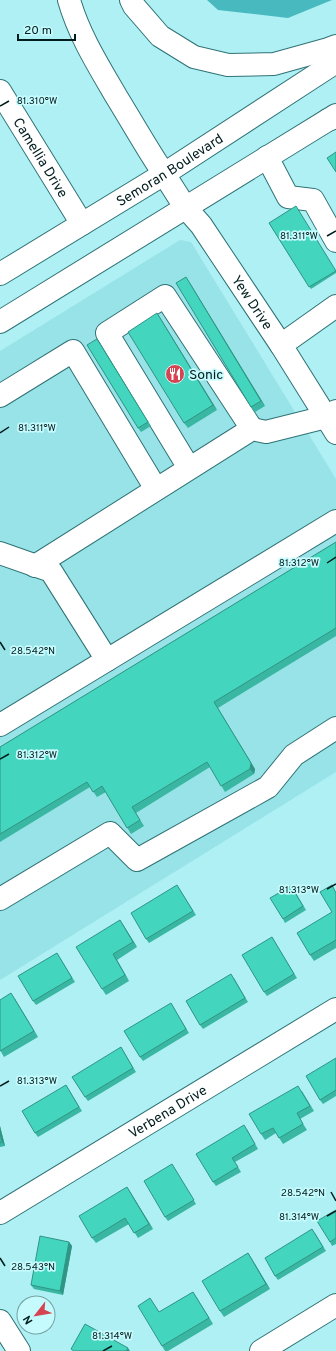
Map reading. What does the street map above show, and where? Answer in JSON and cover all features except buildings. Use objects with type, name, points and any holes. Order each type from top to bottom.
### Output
[{"type":"main road","name":"Yew Drive","points":[[69,0],[75,19],[92,55],[151,155],[185,207],[201,225],[281,346],[333,420]]},
{"type":"main road","points":[[131,0],[134,6],[160,36],[194,57],[228,65],[274,64],[336,46]]},
{"type":"main road","name":"Semoran Boulevard","points":[[0,274],[164,174],[336,62]]},
{"type":"main road","name":"Camellia Drive","points":[[0,91],[82,224]]},
{"type":"main road","points":[[0,322],[333,117]]},
{"type":"main road","points":[[267,157],[288,197],[313,200],[336,241]]},
{"type":"main road","points":[[189,468],[107,333],[165,296],[252,429]]},
{"type":"main road","points":[[281,346],[336,306]]},
{"type":"main road","points":[[0,396],[73,351],[156,489]]},
{"type":"main road","points":[[35,566],[252,429],[266,432],[333,420]]},
{"type":"main road","points":[[0,725],[336,521]]},
{"type":"main road","points":[[0,553],[51,572],[107,660]]},
{"type":"main road","points":[[0,899],[110,833],[137,860],[268,787],[294,755],[336,728]]},
{"type":"main road","name":"Verbena Drive","points":[[0,1213],[336,1009]]},
{"type":"main road","points":[[261,1351],[336,1305]]},
{"type":"main road","points":[[0,1321],[18,1351]]},
{"type":"shaded area","points":[[207,0],[332,0],[288,18],[218,10]]},
{"type":"shaded area","points":[[180,240],[191,242],[336,479],[336,772],[0,980],[0,351]]},
{"type":"place","name":"Sonic","points":[[175,374]]}]
